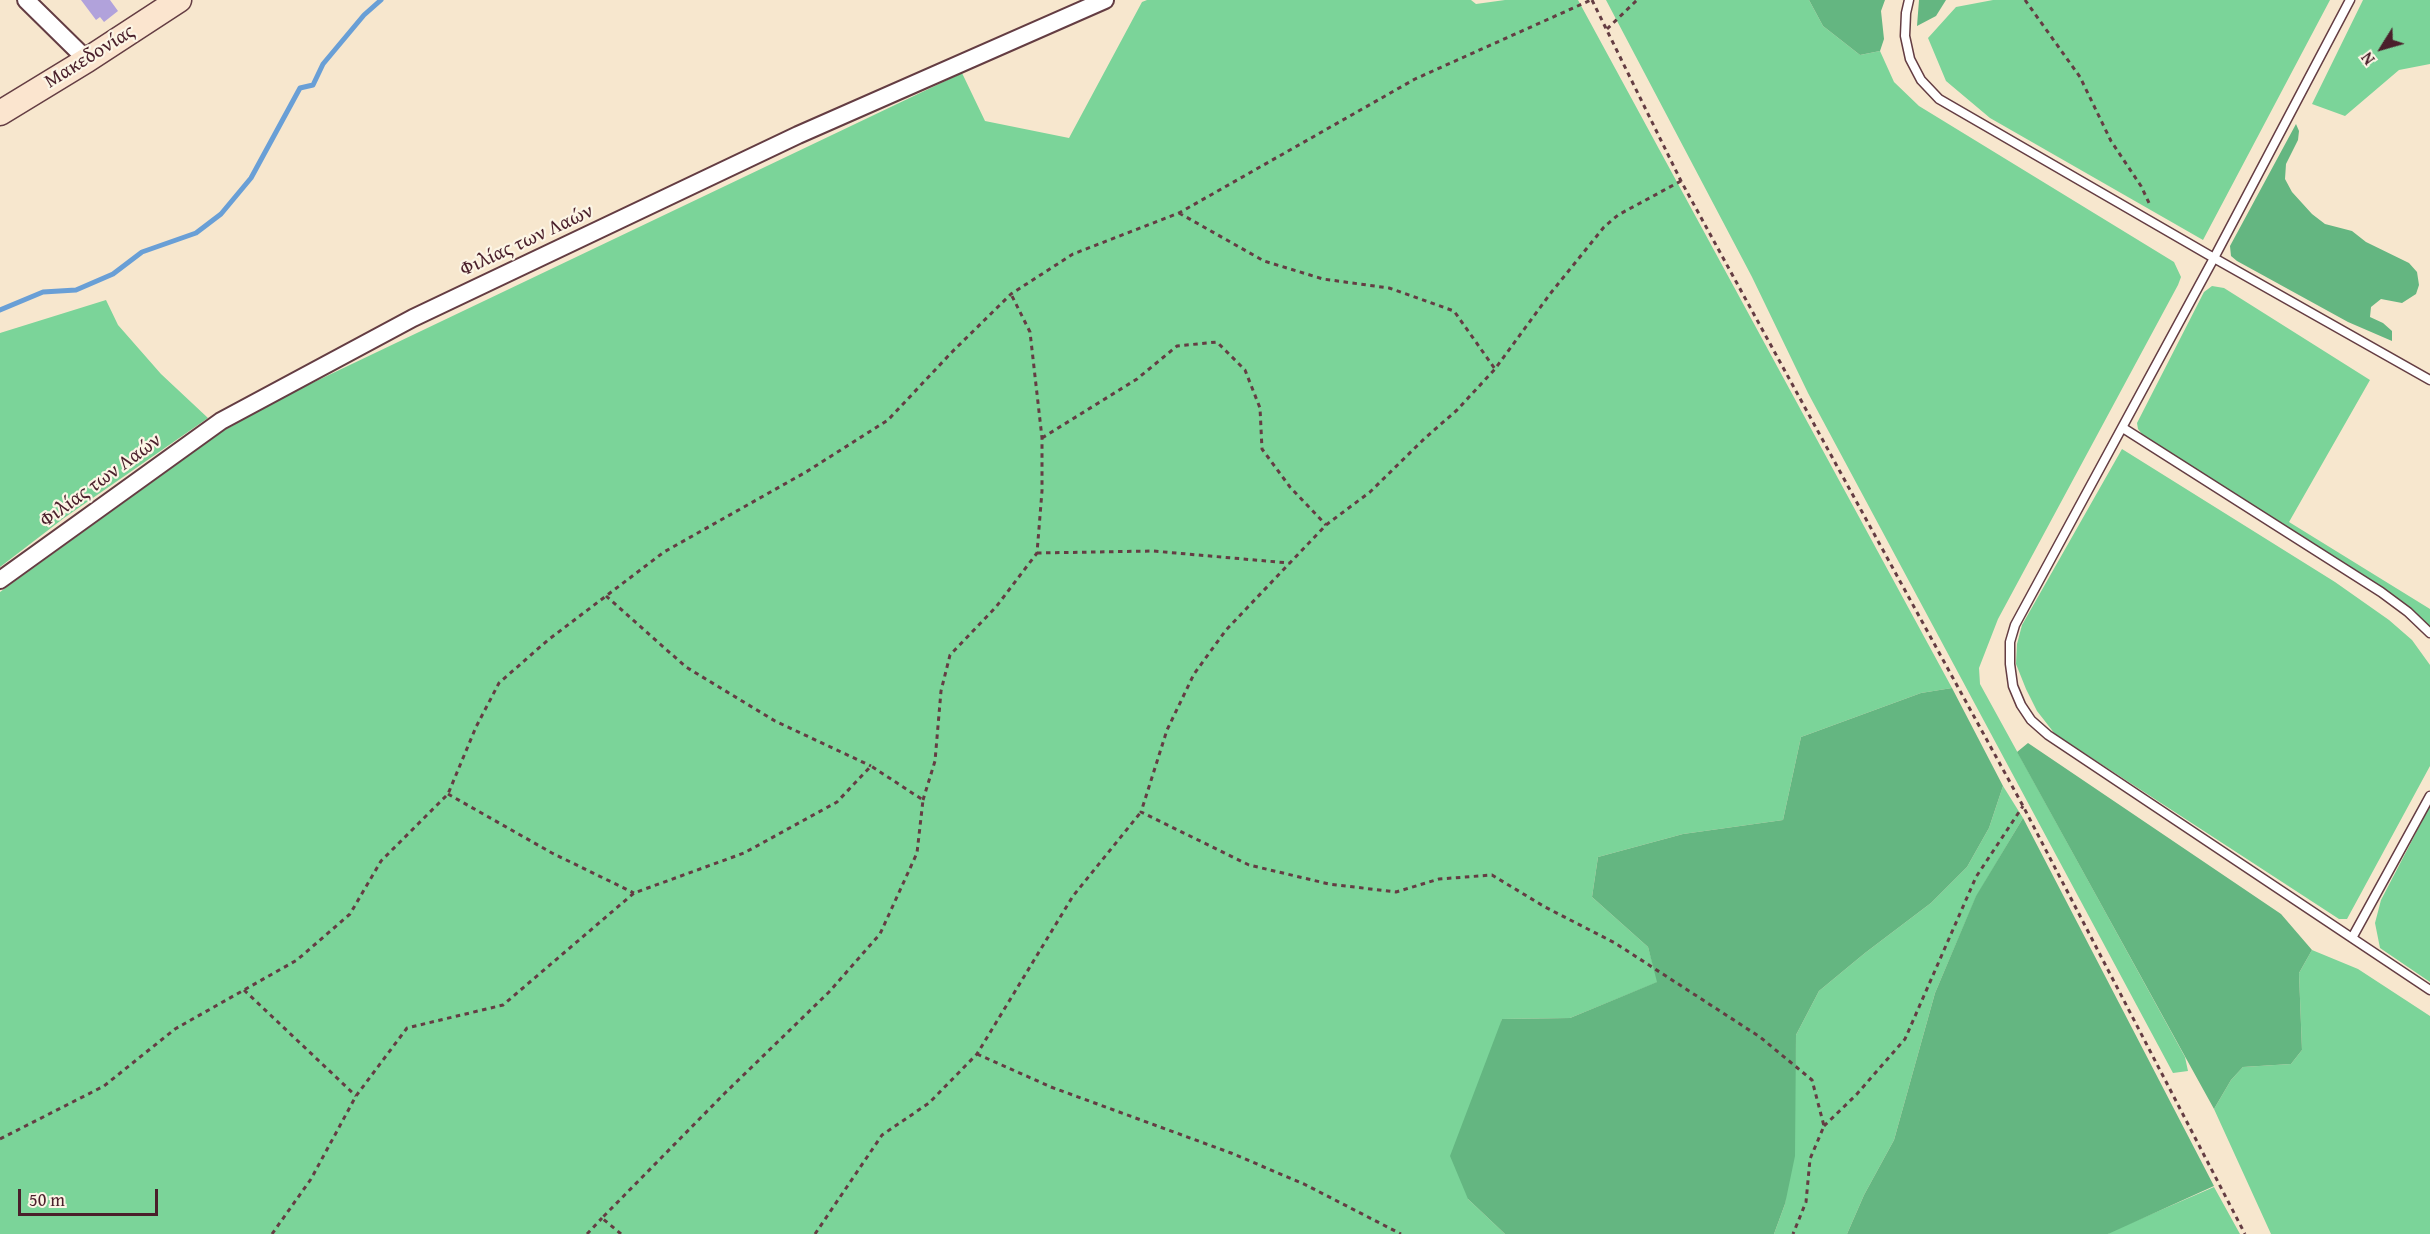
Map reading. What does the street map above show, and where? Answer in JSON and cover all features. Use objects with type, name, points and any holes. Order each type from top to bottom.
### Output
[{"type":"street","points":[[26,0],[87,60]]},
{"type":"street","name":"Μακεδονίας","points":[[0,113],[179,0]]},
{"type":"street","name":"Φιλίας των Λαών","points":[[0,580],[221,421],[413,318],[798,135],[1105,0]]},
{"type":"lane","points":[[1909,0],[1905,36],[1910,59],[1921,80],[1939,99],[2430,380]]},
{"type":"lane","points":[[2350,0],[2123,428],[2015,625],[2010,642],[2010,664],[2013,686],[2021,705],[2031,720],[2048,735],[2430,990]]},
{"type":"lane","points":[[2123,428],[2381,592],[2408,612],[2430,633]]},
{"type":"lane","points":[[2352,938],[2430,796]]},
{"type":"path","points":[[0,1139],[104,1086],[175,1029],[297,960],[350,914],[381,861],[448,794],[476,727],[499,684],[548,640],[664,552],[806,472],[888,420],[951,352],[1011,294],[1073,254],[1179,213],[1415,79],[1591,0],[1681,181],[2023,806],[2245,1234]]},
{"type":"path","points":[[1607,29],[1637,0]]},
{"type":"path","points":[[2025,0],[2080,77],[2111,141],[2149,199],[2152,211],[2151,222]]},
{"type":"path","points":[[814,1234],[882,1135],[929,1103],[977,1054],[1073,896],[1141,812],[1167,730],[1194,674],[1226,630],[1326,525],[1370,492],[1457,410],[1495,369],[1550,294],[1604,227],[1618,215],[1681,181]]},
{"type":"path","points":[[1179,213],[1264,261],[1323,279],[1389,288],[1454,311],[1495,369]]},
{"type":"path","points":[[587,1234],[724,1094],[829,992],[880,933],[917,853],[923,800],[936,761],[941,690],[950,655],[996,607],[1037,553],[1042,490],[1042,438],[1030,332],[1011,294]]},
{"type":"path","points":[[1042,438],[1137,379],[1178,346],[1217,342],[1245,370],[1260,408],[1262,449],[1290,487],[1326,525]]},
{"type":"path","points":[[1037,553],[1153,551],[1289,563]]},
{"type":"path","points":[[606,596],[686,667],[775,721],[871,766],[923,800]]},
{"type":"path","points":[[272,1234],[311,1179],[356,1096],[407,1028],[503,1005],[634,893],[744,852],[837,802],[871,766]]},
{"type":"path","points":[[448,794],[552,853],[634,893]]},
{"type":"path","points":[[1793,1234],[1806,1202],[1810,1159],[1824,1126],[1856,1095],[1905,1039],[1976,877],[2023,806]]},
{"type":"path","points":[[1141,812],[1249,865],[1329,884],[1396,891],[1439,879],[1492,875],[1545,907],[1615,943],[1760,1037],[1812,1080],[1824,1126]]},
{"type":"path","points":[[244,990],[356,1096]]},
{"type":"path","points":[[977,1054],[1051,1086],[1232,1153],[1304,1184],[1401,1234]]},
{"type":"path","points":[[602,1218],[621,1234]]},
{"type":"green space","points":[[1147,0],[1471,0],[1476,4],[1505,0],[1578,0],[1952,688],[1921,693],[1801,737],[1783,820],[1683,834],[1598,857],[1592,897],[1648,947],[1658,982],[1570,1018],[1502,1019],[1468,1199],[1505,1234],[0,1234],[0,592],[223,431],[289,394],[962,73],[985,121],[1069,138],[1142,2]]},
{"type":"green space","points":[[1606,0],[1809,0],[1823,26],[1860,55],[1880,51],[1894,82],[1919,106],[2174,262],[2181,277],[2178,285],[1998,619],[1979,668],[1980,684],[2185,1057],[2188,1071],[2173,1073],[1808,393],[1752,277]]},
{"type":"green space","points":[[1809,0],[1885,0],[1881,11],[1884,39],[1880,51],[1860,55],[1823,26]]},
{"type":"green space","points":[[1919,0],[1946,0],[1936,16],[1917,26]]},
{"type":"green space","points":[[1993,0],[2330,0],[2203,240],[1990,118],[1946,81],[1928,38],[1956,7]]},
{"type":"green space","points":[[2363,0],[2430,0],[2430,64],[2399,70],[2345,116],[2312,104]]},
{"type":"green space","points":[[2296,124],[2299,131],[2298,140],[2286,164],[2285,179],[2292,192],[2312,214],[2325,224],[2352,231],[2366,242],[2409,263],[2417,272],[2419,285],[2416,294],[2402,303],[2381,299],[2371,307],[2370,317],[2383,323],[2392,331],[2392,341],[2348,322],[2231,256],[2230,246]]},
{"type":"green space","points":[[2212,286],[2224,288],[2370,380],[2289,522],[2430,609],[2430,628],[2410,609],[2142,434],[2138,429],[2137,423],[2204,292]]},
{"type":"green space","points":[[106,300],[118,325],[161,374],[208,418],[64,518],[0,567],[0,333]]},
{"type":"green space","points":[[2122,449],[2335,582],[2389,620],[2412,640],[2430,665],[2430,766],[2347,919],[2339,919],[2055,734],[2037,711],[2026,689],[2016,664],[2017,644],[2022,625]]},
{"type":"green space","points":[[1952,688],[2003,786],[1989,828],[1967,867],[1931,903],[1819,991],[1796,1035],[1795,1156],[1785,1204],[1774,1234],[1505,1234],[1468,1199],[1450,1156],[1502,1019],[1570,1018],[1657,982],[1648,947],[1592,897],[1598,857],[1683,834],[1783,820],[1801,737],[1921,693]]},
{"type":"green space","points":[[2028,743],[2281,914],[2312,950],[2299,973],[2302,1050],[2291,1064],[2243,1067],[2231,1080],[2214,1109],[2017,752]]},
{"type":"green space","points":[[2003,786],[2023,818],[1976,897],[1935,993],[1894,1140],[1864,1195],[1847,1234],[1774,1234],[1785,1204],[1796,1035],[1819,991],[1931,903],[1967,867],[1989,828]]},
{"type":"green space","points":[[2430,806],[2430,982],[2380,948],[2375,923],[2381,900]]},
{"type":"green space","points":[[2023,818],[2214,1186],[2108,1234],[1847,1234],[1864,1195],[1894,1140],[1935,993],[1976,896]]},
{"type":"green space","points":[[2312,950],[2358,969],[2430,1016],[2430,1234],[2271,1234],[2214,1109],[2231,1080],[2243,1067],[2291,1064],[2302,1050],[2299,973]]},
{"type":"green space","points":[[2214,1187],[2240,1234],[2108,1234],[2110,1232]]},
{"type":"building","points":[[81,0],[110,0],[118,11],[104,22],[100,17],[96,20]]},
{"type":"waterway","points":[[0,310],[43,292],[76,290],[113,274],[142,252],[196,233],[221,214],[251,178],[300,88],[313,85],[323,64],[364,15],[381,0]]}]
